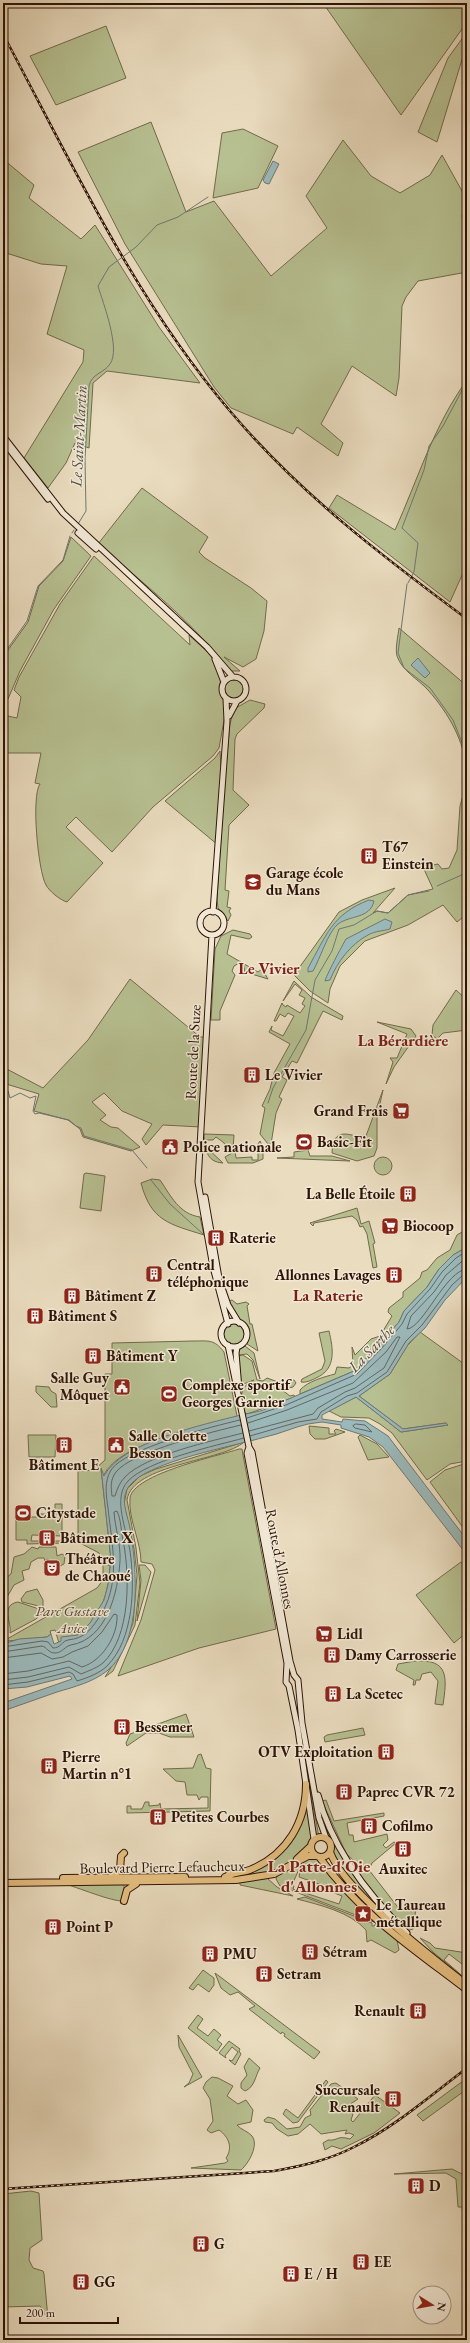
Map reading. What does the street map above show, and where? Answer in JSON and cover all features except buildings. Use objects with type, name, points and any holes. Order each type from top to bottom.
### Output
[{"type":"main road","points":[[3,436],[66,516],[208,647],[232,677]]},
{"type":"main road","points":[[3,441],[69,524],[210,653],[220,669],[224,682],[222,690],[226,699],[227,721],[213,912]]},
{"type":"main road","points":[[224,682],[232,677],[239,678],[245,686],[244,696],[237,701],[227,721]]},
{"type":"main road","points":[[226,699],[237,701]]},
{"type":"main road","points":[[213,912],[222,916],[224,925],[219,933],[212,935],[205,932],[201,924],[204,916],[213,912]]},
{"type":"main road","name":"Route de la Suze","points":[[212,935],[200,1170],[198,1182],[212,1260],[228,1324]]},
{"type":"main road","name":"Route de la Suze","points":[[200,1170],[220,1282],[228,1305],[239,1323]]},
{"type":"main road","points":[[239,1323],[245,1329],[246,1336],[244,1342],[237,1347],[228,1345],[221,1335],[223,1328],[228,1324],[239,1323]]},
{"type":"main road","name":"Route d'Allonnes","points":[[228,1345],[249,1447],[252,1452],[294,1675],[298,1682],[310,1770],[322,1832],[326,1838]]},
{"type":"main road","name":"Route d'Allonnes","points":[[237,1347],[236,1356],[242,1411]]},
{"type":"main road","name":"Route d'Allonnes","points":[[249,1447],[247,1453],[288,1676],[286,1681],[289,1686],[314,1839]]},
{"type":"main road","points":[[288,1676],[294,1675]]},
{"type":"main road","points":[[289,1686],[293,1686],[298,1682]]},
{"type":"main road","points":[[310,1770],[332,1832],[355,1873],[380,1907],[429,1955]]},
{"type":"main road","points":[[225,1877],[252,1869],[265,1862],[287,1843],[300,1822],[306,1784]]},
{"type":"main road","points":[[467,1985],[429,1955],[346,1878],[333,1861],[330,1852],[331,1844],[326,1838],[321,1837],[314,1839],[311,1846],[338,1883],[371,1914],[467,1990]]},
{"type":"main road","name":"Boulevard Pierre Lefaucheux","points":[[3,1879],[225,1877],[264,1873],[280,1868],[297,1859],[311,1846]]},
{"type":"main road","points":[[318,1857],[326,1857],[330,1852]]},
{"type":"main road","points":[[108,1878],[120,1870],[122,1856],[124,1853]]},
{"type":"main road","name":"Boulevard Pierre Lefaucheux","points":[[3,1883],[142,1883],[218,1881],[259,1877],[277,1872],[308,1856],[318,1857]]},
{"type":"main road","points":[[124,1901],[128,1890],[133,1885],[142,1883]]},
{"type":"green space","points":[[323,3],[467,3],[467,22],[401,115]]},
{"type":"green space","points":[[106,26],[126,78],[56,105],[30,56]]},
{"type":"green space","points":[[467,32],[467,43],[437,142],[418,132],[448,58]]},
{"type":"green space","points":[[151,122],[186,212],[214,201],[271,276],[327,228],[306,196],[343,140],[371,176],[400,193],[430,175],[442,155],[467,200],[467,213],[462,215],[464,230],[467,232],[467,272],[418,281],[406,297],[402,306],[399,378],[396,396],[352,366],[321,424],[343,443],[338,456],[297,427],[293,434],[231,408],[214,387],[125,244],[78,152]]},
{"type":"green space","points":[[243,129],[278,146],[258,188],[213,198],[222,133]]},
{"type":"green space","points":[[3,159],[34,185],[29,198],[81,239],[95,225],[159,327],[200,383],[107,371],[93,383],[89,448],[75,443],[66,463],[48,488],[24,458],[83,362],[84,350],[47,334],[67,266],[41,264],[3,252]]},
{"type":"green space","points":[[467,380],[467,564],[450,602],[329,508],[337,495],[395,530],[427,453],[445,415]]},
{"type":"green space","points":[[142,488],[208,537],[199,552],[205,558],[251,588],[267,601],[264,631],[256,659],[243,667],[224,657],[240,671],[228,671],[201,637],[185,620],[98,544]]},
{"type":"green space","points":[[71,537],[91,556],[54,609],[20,671],[8,699],[3,698],[3,657],[28,622],[39,586],[63,561]]},
{"type":"green space","points":[[94,556],[190,645],[189,635],[208,653],[217,665],[220,690],[227,704],[219,748],[213,756],[153,807],[112,852],[76,817],[66,827],[103,863],[67,902],[58,897],[47,887],[40,865],[36,803],[37,791],[40,784],[35,783],[41,753],[3,753],[3,715],[17,718],[21,697],[14,690],[19,677],[60,604]]},
{"type":"green space","points":[[399,628],[467,686],[467,772],[463,749],[459,738],[443,708],[428,690],[406,670],[399,661],[396,650]]},
{"type":"green space","points":[[234,679],[241,682],[244,689],[241,696],[234,699],[227,696],[224,689],[227,682]]},
{"type":"green space","points":[[250,700],[265,704],[264,708],[237,734],[235,739],[233,790],[249,805],[229,825],[225,890],[229,891],[227,907],[231,908],[229,911],[231,915],[228,921],[218,908],[217,899],[224,786],[230,724],[234,709]]},
{"type":"green space","points":[[220,751],[222,784],[218,845],[165,801],[215,758]]},
{"type":"green space","points":[[467,781],[467,914],[457,922],[443,905],[408,925],[365,941],[340,966],[330,989],[328,1003],[310,991],[294,975],[339,912],[362,900],[395,888],[373,913],[377,911],[388,913],[408,895],[433,889],[423,867],[438,864],[442,869],[449,868],[457,850],[460,806]]},
{"type":"green space","points":[[233,930],[250,934],[252,937],[249,939],[231,935],[227,954],[241,962],[234,966],[232,971],[235,975],[220,1011],[220,1020],[211,1020],[215,949],[221,936]]},
{"type":"green space","points":[[241,962],[258,972],[262,969],[268,979],[245,972]]},
{"type":"green space","points":[[130,979],[200,1037],[206,1037],[201,1127],[163,1125],[146,1145],[142,1139],[152,1124],[122,1111],[104,1093],[92,1102],[106,1115],[100,1120],[111,1127],[118,1128],[140,1147],[131,1151],[83,1137],[80,1129],[68,1120],[34,1111],[39,1094],[3,1083],[3,1067],[43,1088],[88,1040]]},
{"type":"green space","points":[[294,981],[311,997],[343,1016],[342,1020],[323,1011],[297,1063],[292,1061],[282,1077],[287,1080],[279,1097],[282,1099],[276,1113],[271,1144],[268,1144],[260,1134],[265,1108],[262,1106],[270,1089],[274,1073],[290,1044],[269,1032],[272,1026],[271,1030],[283,1036],[294,1016],[288,1013],[285,1017],[280,1014],[276,1021],[274,1021],[282,1003],[286,1007],[287,1005],[300,1013],[305,1006],[302,1004],[305,998],[299,995],[302,990],[295,984],[283,1001]]},
{"type":"green space","points":[[456,990],[467,1000],[467,1030],[443,1033],[437,1039],[432,1035],[433,1025]]},
{"type":"green space","points":[[377,1022],[411,1029],[416,1036],[394,1067],[386,1084],[393,1062],[390,1058],[397,1058],[407,1034]]},
{"type":"green space","points":[[383,1090],[377,1117],[377,1148],[374,1156],[357,1161],[332,1153],[335,1140],[341,1135],[345,1134],[362,1138],[363,1135],[366,1136]]},
{"type":"green space","points":[[204,1134],[234,1135],[233,1149],[238,1146],[239,1147],[235,1151],[236,1158],[252,1157],[252,1160],[258,1160],[258,1144],[260,1141],[263,1147],[263,1159],[253,1163],[228,1163],[225,1157],[232,1153],[233,1150],[229,1149],[216,1137],[213,1140],[206,1140],[206,1147],[223,1163],[217,1162],[210,1157],[206,1150]]},
{"type":"green space","points":[[308,1150],[310,1156],[332,1156],[350,1161],[277,1158],[294,1157],[294,1152]]},
{"type":"green space","points":[[383,1157],[389,1160],[392,1166],[389,1172],[383,1175],[377,1172],[374,1166],[377,1160]]},
{"type":"green space","points":[[84,1174],[105,1176],[101,1211],[80,1208]]},
{"type":"green space","points":[[152,1179],[160,1180],[176,1203],[186,1212],[200,1217],[204,1235],[171,1224],[156,1213],[150,1206],[145,1196],[141,1183]]},
{"type":"green space","points":[[357,1208],[361,1224],[369,1221],[375,1243],[373,1244],[377,1267],[373,1268],[367,1234],[363,1226],[360,1227],[357,1220],[352,1216],[314,1223],[313,1226],[310,1223]]},
{"type":"green space","points":[[467,1229],[467,1247],[453,1255],[439,1269],[427,1287],[404,1311],[399,1322],[354,1371],[300,1394],[300,1390],[307,1384],[335,1374],[337,1367],[349,1368],[353,1365],[352,1347],[355,1355],[371,1339],[380,1336],[392,1316],[388,1312],[389,1308],[403,1297],[403,1292],[420,1278],[422,1272],[427,1270],[437,1258],[450,1250],[457,1235]]},
{"type":"green space","points":[[232,1300],[237,1304],[246,1302],[249,1304],[247,1306],[250,1324],[252,1324],[258,1351],[247,1344],[249,1339],[248,1331],[236,1316],[228,1301]]},
{"type":"green space","points":[[234,1323],[242,1326],[245,1334],[242,1342],[234,1345],[226,1342],[223,1334],[226,1326]]},
{"type":"green space","points":[[329,1331],[332,1344],[332,1358],[330,1364],[323,1374],[307,1382],[301,1382],[302,1379],[322,1369],[325,1361],[319,1333]]},
{"type":"green space","points":[[420,1332],[467,1366],[467,1461],[450,1464],[427,1480],[392,1433],[380,1424],[369,1418],[341,1417],[329,1411],[356,1397],[401,1432],[448,1425],[446,1423],[403,1429],[359,1396],[390,1374],[407,1346]]},
{"type":"green space","name":"Complexe sportif Georges Garnier","points":[[203,1341],[214,1343],[224,1352],[237,1416],[164,1438],[127,1453],[113,1463],[103,1476],[101,1468],[111,1560],[111,1562],[103,1562],[99,1553],[78,1542],[78,1471],[94,1470],[105,1460],[105,1374],[112,1374],[112,1343]]},
{"type":"green space","points":[[245,1346],[254,1353],[260,1379],[253,1360],[247,1354],[238,1355],[240,1349]]},
{"type":"green space","points":[[243,1355],[252,1361],[257,1380],[263,1381],[267,1378],[278,1382],[294,1380],[296,1383],[293,1387],[282,1390],[290,1396],[294,1395],[295,1397],[246,1414],[245,1412],[242,1412],[242,1393],[246,1385],[254,1380],[241,1385],[238,1356]]},
{"type":"green space","points":[[36,1386],[49,1387],[51,1391],[56,1394],[57,1407],[51,1407],[36,1392]]},
{"type":"green space","points":[[309,1426],[329,1428],[329,1434],[336,1434],[334,1431],[336,1429],[345,1432],[325,1439],[315,1439],[310,1434]]},
{"type":"green space","points":[[28,1435],[56,1435],[55,1457],[29,1457]]},
{"type":"green space","points":[[360,1435],[377,1444],[389,1457],[368,1460],[358,1437]]},
{"type":"green space","points":[[244,1442],[218,1454],[161,1471],[145,1478],[133,1488],[127,1500],[136,1548],[140,1583],[135,1625],[113,1671],[105,1677],[122,1650],[133,1623],[137,1575],[134,1549],[124,1504],[127,1489],[140,1476],[156,1469]]},
{"type":"green space","points":[[242,1449],[276,1629],[199,1648],[118,1676],[141,1620],[155,1570],[152,1564],[141,1562],[139,1546],[131,1514],[130,1498],[135,1489],[145,1481],[160,1474],[196,1461]]},
{"type":"green space","points":[[467,1463],[467,1533],[430,1482],[445,1470]]},
{"type":"green space","points":[[55,1504],[62,1504],[62,1536],[32,1535],[31,1541],[64,1541],[64,1543],[27,1544],[27,1540],[16,1540],[16,1509],[28,1508],[28,1517],[37,1517],[37,1514],[55,1514]]},
{"type":"green space","points":[[32,1547],[38,1549],[39,1547],[56,1547],[57,1556],[62,1554],[65,1556],[64,1564],[60,1566],[56,1563],[51,1566],[48,1559],[45,1561],[44,1558],[38,1558],[31,1562],[29,1569],[22,1571],[24,1580],[14,1585],[3,1604],[3,1580],[11,1574],[14,1557],[24,1554]]},
{"type":"green space","points":[[461,1562],[467,1570],[467,1632],[454,1643],[416,1595]]},
{"type":"green space","name":"Parc Gustave Avice","points":[[103,1565],[110,1565],[106,1594],[93,1621],[87,1628],[79,1634],[59,1643],[55,1630],[50,1631],[51,1634],[47,1637],[8,1641],[7,1639],[97,1588],[103,1580]]},
{"type":"green space","points":[[139,1565],[145,1565],[151,1572],[137,1621],[141,1580]]},
{"type":"green space","points":[[37,1589],[43,1600],[43,1607],[22,1602],[21,1599],[26,1592]]},
{"type":"green space","points":[[18,1602],[45,1611],[36,1619],[10,1633],[8,1610],[9,1607]]},
{"type":"green space","points":[[426,1661],[434,1663],[440,1667],[445,1678],[443,1705],[435,1704],[438,1681],[431,1672],[422,1674],[420,1680],[416,1680],[415,1685],[413,1685],[414,1680],[396,1670],[398,1664]]},
{"type":"green space","points":[[186,1714],[194,1737],[170,1737],[159,1733],[146,1733],[127,1746],[126,1743],[130,1734]]},
{"type":"green space","points":[[363,1728],[365,1735],[325,1742],[324,1737],[327,1735]]},
{"type":"green space","points":[[201,1754],[206,1768],[211,1769],[210,1811],[127,1813],[127,1806],[131,1806],[131,1809],[142,1809],[145,1802],[149,1802],[149,1806],[159,1805],[160,1803],[161,1809],[208,1808],[208,1797],[201,1797],[199,1800],[197,1795],[187,1795],[185,1782],[176,1781],[163,1769],[193,1768],[198,1755]]},
{"type":"green space","points":[[308,1779],[319,1837],[313,1841],[300,1856],[281,1868],[253,1875],[225,1877],[265,1862],[294,1834]]},
{"type":"green space","points":[[315,1782],[319,1799],[348,1862],[384,1911],[383,1913],[346,1878],[331,1851],[330,1842],[322,1832]]},
{"type":"green space","points":[[326,1800],[334,1821],[384,1813],[384,1816],[347,1823],[349,1835],[353,1835],[354,1842],[387,1834],[388,1840],[383,1845],[386,1848],[394,1842],[396,1843],[372,1863],[369,1870],[400,1910],[416,1908],[413,1929],[407,1931],[386,1910],[357,1873],[356,1865],[347,1855],[322,1801]]},
{"type":"green space","points":[[308,1856],[316,1856],[362,1910],[376,1920],[374,1922],[280,1886],[276,1879],[278,1874],[298,1865],[300,1867],[292,1885],[294,1886],[293,1889],[339,1904],[342,1896],[332,1892],[333,1889],[299,1877],[301,1865],[299,1863]]},
{"type":"green space","points":[[267,1878],[277,1887],[293,1896],[240,1885],[240,1882]]},
{"type":"green space","points":[[62,1883],[124,1883],[124,1901],[103,1897]]},
{"type":"green space","points":[[305,1897],[372,1923],[372,1926],[374,1926],[378,1920],[396,1935],[399,1950],[395,1953],[371,1940],[367,1942],[366,1930],[352,1918],[334,1910],[297,1899]]},
{"type":"green space","points":[[420,1938],[430,1943],[435,1948],[467,1953],[467,1968],[449,1954],[444,1960],[467,1980],[434,1953]]},
{"type":"green space","points":[[203,1970],[214,1978],[214,1985],[209,1992],[198,1984],[193,1990],[189,1988]]},
{"type":"green space","points":[[215,1973],[320,2052],[314,2059],[284,2036],[285,2034],[282,2032],[281,2034],[249,2009],[255,2006],[238,1992],[230,1995],[221,1988]]},
{"type":"green space","points":[[198,2015],[203,2019],[197,2028],[208,2036],[214,2029],[221,2035],[217,2040],[222,2044],[217,2051],[188,2028]]},
{"type":"green space","points":[[178,2035],[202,2077],[184,2087],[189,2083],[193,2074],[179,2047]]},
{"type":"green space","points":[[229,2041],[240,2049],[239,2051],[241,2054],[235,2065],[229,2060],[232,2061],[238,2052],[232,2047],[225,2056],[226,2058],[219,2053]]},
{"type":"green space","points":[[249,2058],[260,2068],[253,2084],[245,2091],[241,2088],[241,2083],[247,2075],[244,2067]]},
{"type":"green space","points":[[212,2077],[218,2078],[233,2086],[227,2096],[238,2104],[246,2100],[253,2110],[251,2122],[237,2125],[249,2133],[254,2140],[254,2149],[250,2159],[241,2170],[191,2168],[225,2163],[228,2161],[226,2158],[229,2150],[229,2143],[225,2136],[219,2130],[211,2133],[207,2130],[213,2121],[210,2099],[203,2088],[206,2082]]},
{"type":"green space","points":[[467,2078],[467,2089],[423,2121],[417,2115]]},
{"type":"green space","points":[[326,2080],[328,2082],[298,2122],[293,2123],[283,2114],[286,2109],[298,2118]]},
{"type":"green space","points":[[336,2083],[358,2099],[349,2105],[349,2111],[353,2114],[351,2120],[353,2122],[375,2095],[400,2113],[374,2133],[341,2149],[332,2146],[325,2150],[323,2143],[328,2140],[340,2138],[350,2139],[354,2135],[349,2133],[345,2134],[347,2130],[321,2134],[310,2124],[298,2134],[288,2136],[277,2129],[272,2123],[265,2122],[264,2120],[268,2117],[275,2119],[287,2129],[300,2127],[305,2118],[311,2115],[310,2110],[331,2084]]},
{"type":"green space","points":[[452,2169],[464,2175],[467,2174],[467,2233],[465,2233],[462,2207],[458,2207],[456,2179],[446,2173],[394,2174]]},
{"type":"green space","points":[[31,2191],[39,2193],[42,2240],[30,2248],[29,2260],[33,2268],[43,2271],[44,2274],[48,2319],[40,2306],[4,2307],[3,2194]]},
{"type":"water","points":[[273,161],[279,164],[269,184],[265,183],[263,180]]},
{"type":"water","points":[[418,658],[430,673],[425,678],[411,665]]},
{"type":"water","points":[[369,900],[374,901],[372,907],[368,911],[359,916],[343,921],[334,928],[313,971],[308,972],[308,968],[331,927],[346,912]]},
{"type":"water","points":[[385,919],[392,922],[390,929],[371,934],[356,943],[345,954],[336,967],[330,980],[325,981],[346,939]]},
{"type":"water","name":"La Sarthe","points":[[467,1247],[467,1277],[445,1300],[425,1328],[409,1343],[390,1374],[359,1396],[403,1429],[446,1423],[448,1425],[401,1432],[356,1397],[322,1415],[322,1419],[342,1422],[343,1419],[365,1421],[388,1436],[467,1540],[467,1555],[383,1447],[369,1437],[341,1428],[341,1425],[322,1422],[308,1424],[271,1436],[193,1455],[140,1476],[130,1485],[125,1495],[124,1500],[130,1528],[134,1563],[135,1604],[127,1642],[119,1658],[102,1675],[90,1681],[3,1711],[3,1703],[72,1679],[70,1676],[27,1687],[3,1689],[3,1644],[19,1639],[47,1637],[51,1634],[54,1644],[61,1641],[61,1637],[78,1635],[90,1623],[104,1600],[108,1585],[111,1560],[101,1468],[104,1476],[113,1464],[128,1453],[146,1444],[187,1429],[264,1410],[275,1403],[277,1404],[354,1371],[399,1322],[404,1311],[427,1287],[439,1269],[453,1255]]},
{"type":"waterway","name":"Le Saint-Martin","points":[[78,524],[86,511],[85,459],[89,386],[93,378],[110,364],[113,357],[110,326],[98,286],[109,267],[136,247],[157,225],[178,217],[208,197]]},
{"type":"waterway","points":[[408,583],[414,572],[418,543],[402,528],[424,470],[429,446],[443,426],[467,381]]},
{"type":"waterway","name":"Le Saint-Martin","points":[[3,655],[27,621],[38,586],[63,560],[70,536]]},
{"type":"waterway","points":[[407,584],[398,653],[404,668],[430,688],[453,720],[467,755]]},
{"type":"waterway","points":[[437,886],[466,873],[467,870]]},
{"type":"waterway","points":[[268,1103],[273,1088],[306,1030],[315,980],[332,951],[339,929],[354,925],[377,911],[388,913],[408,895],[429,891]]},
{"type":"waterway","points":[[3,1091],[8,1091],[10,1098],[20,1093],[30,1098],[36,1096],[33,1111],[35,1114],[39,1113],[69,1120],[81,1128],[84,1136],[132,1150],[147,1168]]},
{"type":"waterway","points":[[151,1180],[170,1204],[203,1234]]},
{"type":"railway","points":[[3,34],[106,229],[134,277],[196,368],[230,411],[284,469],[342,522],[467,619]]},
{"type":"railway","points":[[3,2189],[274,2171],[305,2165],[345,2152],[369,2139],[412,2110],[467,2068]]},
{"type":"place","name":"T67 Einstein","points":[[369,856]]},
{"type":"place","name":"Garage école du Mans","points":[[253,882]]},
{"type":"place","name":"Le Vivier","points":[[252,1075]]},
{"type":"place","name":"Grand Frais","points":[[401,1111]]},
{"type":"place","name":"Basic-Fit","points":[[304,1142]]},
{"type":"place","name":"Police nationale","points":[[170,1147]]},
{"type":"place","name":"La Belle Étoile","points":[[408,1194]]},
{"type":"place","name":"Biocoop","points":[[390,1226]]},
{"type":"place","name":"Raterie","points":[[216,1238]]},
{"type":"place","name":"Central téléphonique","points":[[154,1274]]},
{"type":"place","name":"Allonnes Lavages","points":[[394,1275]]},
{"type":"place","name":"Bâtiment Z","points":[[72,1296]]},
{"type":"place","name":"Bâtiment S","points":[[35,1316]]},
{"type":"place","name":"Bâtiment Y","points":[[93,1356]]},
{"type":"place","name":"Salle Guy Môquet","points":[[122,1387]]},
{"type":"place","name":"Complexe sportif Georges Garnier","points":[[169,1394]]},
{"type":"place","name":"Bâtiment E","points":[[64,1445]]},
{"type":"place","name":"Salle Colette Besson","points":[[116,1445]]},
{"type":"place","name":"Citystade","points":[[23,1513]]},
{"type":"place","name":"Bâtiment X","points":[[47,1538]]},
{"type":"place","name":"Théâtre de Chaoué","points":[[52,1568]]},
{"type":"place","name":"Lidl","points":[[324,1634]]},
{"type":"place","name":"Damy Carrosserie","points":[[332,1655]]},
{"type":"place","name":"La Scetec","points":[[333,1694]]},
{"type":"place","name":"Bessemer","points":[[122,1727]]},
{"type":"place","name":"OTV Exploitation","points":[[386,1752]]},
{"type":"place","name":"Pierre Martin n°1","points":[[49,1766]]},
{"type":"place","name":"Paprec CVR 72","points":[[344,1792]]},
{"type":"place","name":"Petites Courbes","points":[[158,1817]]},
{"type":"place","name":"Cofilmo","points":[[369,1826]]},
{"type":"place","name":"Auxitec","points":[[403,1849]]},
{"type":"place","name":"Le Taureau métallique","points":[[363,1914]]},
{"type":"place","name":"Point P","points":[[53,1927]]},
{"type":"place","name":"Sétram","points":[[310,1952]]},
{"type":"place","name":"PMU","points":[[210,1954]]},
{"type":"place","name":"Setram","points":[[264,1974]]},
{"type":"place","name":"Renault","points":[[418,2011]]},
{"type":"place","name":"Succursale Renault","points":[[393,2099]]},
{"type":"place","name":"D","points":[[416,2186]]},
{"type":"place","name":"G","points":[[201,2244]]},
{"type":"place","name":"EE","points":[[361,2262]]},
{"type":"place","name":"E / H","points":[[291,2274]]},
{"type":"place","name":"GG","points":[[81,2282]]},
{"type":"district","name":"Le Vivier","points":[[269,968]]},
{"type":"district","name":"La Bérardière","points":[[403,1040]]},
{"type":"district","name":"La Raterie","points":[[328,1295]]},
{"type":"district","name":"La Patte-d'Oie d'Allonnes","points":[[319,1876]]}]
